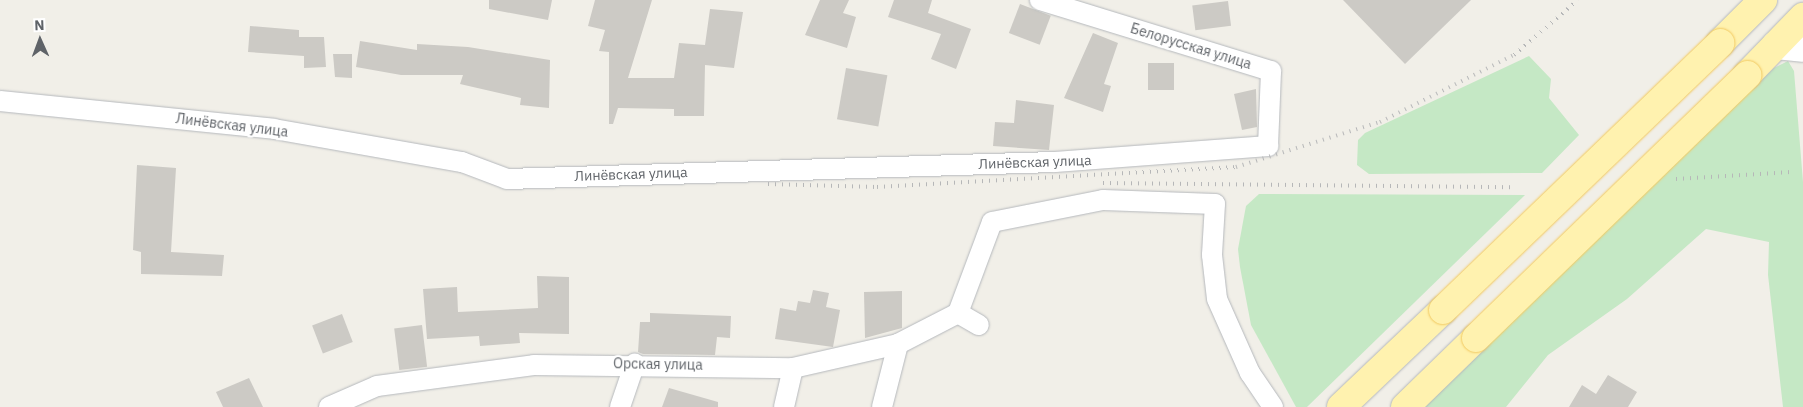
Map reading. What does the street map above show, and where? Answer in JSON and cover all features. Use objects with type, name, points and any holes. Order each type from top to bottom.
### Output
[{"type":"main road","points":[[1341,407],[1763,0]]},
{"type":"main road","points":[[1405,407],[1746,75],[1803,17]]},
{"type":"street","name":"Белорусская улица","points":[[1040,0],[1271,71],[1268,146]]},
{"type":"street","points":[[1776,45],[1803,48]]},
{"type":"street","name":"Линёвская улица","points":[[0,101],[274,129],[462,162],[507,179],[1055,162],[1268,146]]},
{"type":"street","points":[[979,325],[958,313],[992,222],[1103,200],[1215,204],[1212,256],[1217,298],[1250,373],[1273,407]]},
{"type":"street","name":"Орская улица","points":[[329,407],[377,386],[534,365],[635,363],[793,368],[898,344],[958,313]]},
{"type":"street","points":[[882,407],[898,344]]},
{"type":"street","points":[[620,407],[635,363]]},
{"type":"street","points":[[784,407],[793,368]]},
{"type":"green space","points":[[1529,56],[1551,79],[1549,98],[1579,135],[1542,173],[1369,174],[1357,165],[1358,140],[1365,133]]},
{"type":"green space","points":[[1788,61],[1794,71],[1803,182],[1803,407],[1783,407],[1768,275],[1769,242],[1706,229],[1627,299],[1548,355],[1506,407],[1419,407],[1774,68]]},
{"type":"green space","points":[[1259,194],[1525,195],[1307,407],[1296,407],[1251,325],[1240,267],[1238,249],[1246,206]]},
{"type":"building","points":[[489,0],[552,0],[548,20],[489,9]]},
{"type":"building","points":[[595,0],[652,0],[628,78],[674,78],[679,43],[705,45],[710,9],[743,12],[734,68],[705,65],[704,116],[674,116],[674,109],[618,108],[613,124],[609,124],[609,52],[599,51],[605,30],[588,26]]},
{"type":"building","points":[[820,0],[849,0],[843,13],[856,17],[847,48],[805,35]]},
{"type":"building","points":[[894,0],[932,0],[928,13],[971,29],[956,69],[931,59],[941,34],[888,17]]},
{"type":"building","points":[[1343,0],[1471,0],[1405,64]]},
{"type":"building","points":[[1228,1],[1231,26],[1195,30],[1192,5]]},
{"type":"building","points":[[1020,4],[1051,16],[1040,45],[1009,33]]},
{"type":"building","points":[[250,26],[299,30],[299,37],[324,37],[326,67],[304,68],[304,56],[248,52]]},
{"type":"building","points":[[1093,33],[1118,43],[1104,84],[1111,86],[1103,112],[1064,98]]},
{"type":"building","points":[[360,41],[417,50],[417,44],[468,47],[550,60],[549,108],[520,105],[521,98],[460,84],[463,75],[401,75],[356,67]]},
{"type":"building","points":[[333,54],[352,54],[352,78],[335,77]]},
{"type":"building","points":[[1148,63],[1174,63],[1174,90],[1148,90]]},
{"type":"building","points":[[846,68],[887,75],[878,127],[837,119]]},
{"type":"building","points":[[1256,89],[1257,127],[1242,130],[1234,94]]},
{"type":"building","points":[[1016,100],[1054,105],[1049,150],[993,146],[995,122],[1014,123]]},
{"type":"building","points":[[137,165],[176,168],[171,252],[224,255],[222,276],[141,274],[141,252],[133,250]]},
{"type":"building","points":[[537,276],[569,277],[569,334],[519,333],[520,343],[480,346],[479,336],[427,339],[423,289],[457,287],[458,312],[538,308]]},
{"type":"building","points":[[813,290],[829,293],[826,307],[840,310],[833,347],[775,339],[780,308],[796,311],[798,301],[810,303]]},
{"type":"building","points":[[902,291],[902,328],[865,338],[864,292]]},
{"type":"building","points":[[650,313],[731,316],[730,338],[717,337],[715,355],[643,354],[638,352],[640,322],[650,322]]},
{"type":"building","points":[[342,314],[353,342],[323,353],[312,325]]},
{"type":"building","points":[[422,325],[427,367],[399,370],[394,328]]},
{"type":"building","points":[[1608,375],[1637,392],[1628,407],[1569,407],[1582,385],[1596,394]]},
{"type":"building","points":[[249,378],[263,407],[223,407],[216,392]]},
{"type":"building","points":[[669,388],[718,402],[718,407],[662,407]]},
{"type":"railway","points":[[768,184],[877,187],[1236,167],[1380,122],[1514,55],[1578,0]]},
{"type":"railway","points":[[1676,179],[1791,172]]},
{"type":"railway","points":[[1103,183],[1514,187]]}]
